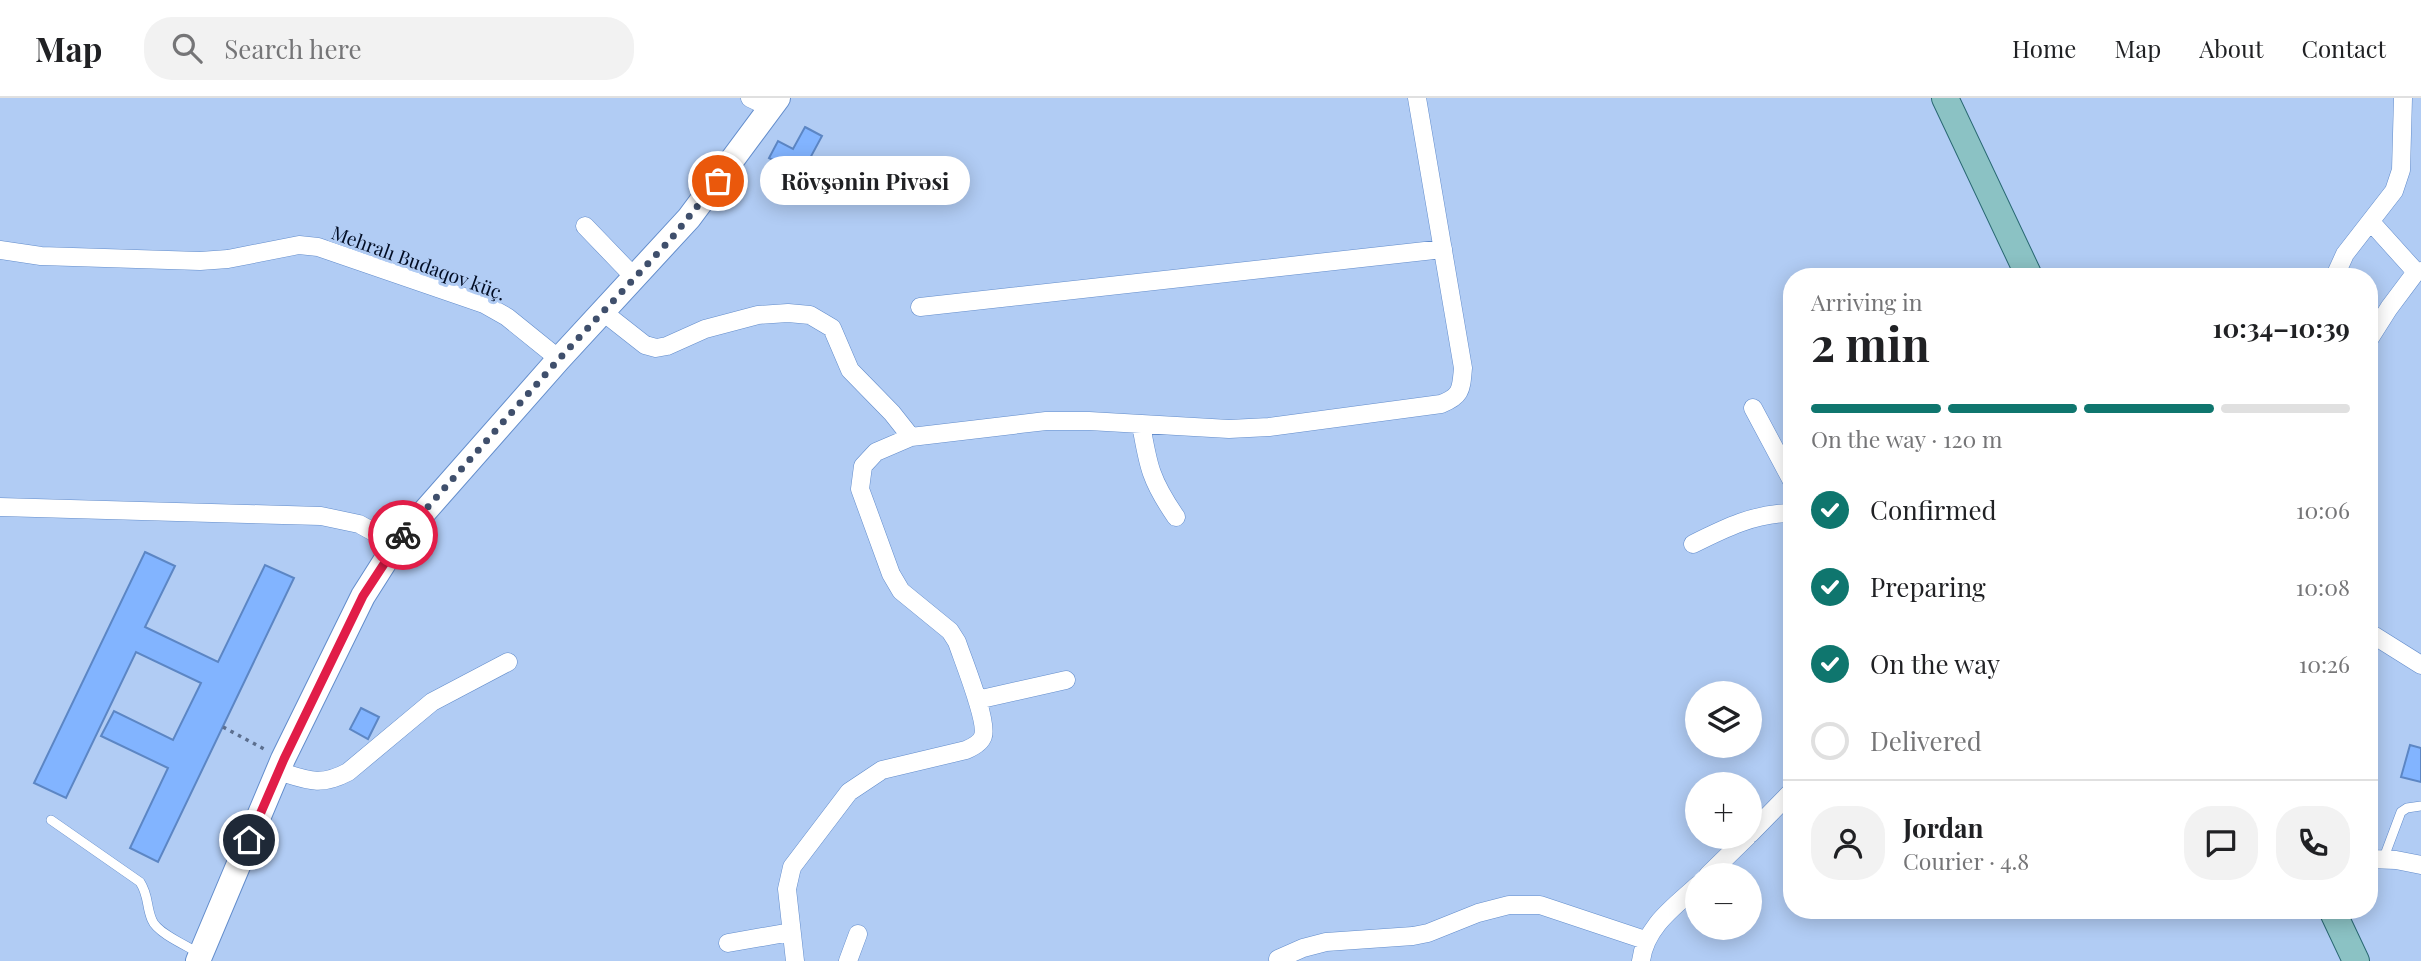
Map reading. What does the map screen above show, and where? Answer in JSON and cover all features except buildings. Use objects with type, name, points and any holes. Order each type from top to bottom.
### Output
[{"type":"main road","points":[[1945,98],[2025,268]]},
{"type":"main road","points":[[199,957],[281,765],[363,596],[396,544],[559,359],[689,218],[766,101]]},
{"type":"main road","points":[[2336,919],[2356,961]]},
{"type":"street","points":[[795,961],[787,889],[792,867],[849,792],[882,770],[974,747],[983,736],[984,722],[957,642],[950,631],[901,591],[891,574],[860,489],[863,466],[876,452],[911,437],[1046,421],[1230,429],[1269,428],[1441,404],[1453,400],[1461,389],[1463,368],[1417,98]]},
{"type":"street","points":[[2339,268],[2345,254],[2394,191],[2401,170],[2403,98]]},
{"type":"street","points":[[2371,222],[2418,271],[2378,325]]},
{"type":"street","points":[[585,226],[635,278]]},
{"type":"street","name":"Mehralı Budaqov küç.","points":[[0,250],[41,256],[200,261],[228,259],[299,245],[318,247],[484,304],[507,317],[559,359]]},
{"type":"street","points":[[920,307],[1443,249]]},
{"type":"street","points":[[603,312],[645,345],[656,348],[667,346],[705,329],[758,315],[810,315],[832,328],[850,370],[904,426],[911,437]]},
{"type":"street","points":[[1753,408],[1783,464]]},
{"type":"street","points":[[1141,424],[1149,468],[1158,492],[1176,517]]},
{"type":"street","points":[[0,507],[321,516],[359,524],[396,544]]},
{"type":"street","points":[[1693,544],[1736,523],[1783,513]]},
{"type":"street","points":[[2378,638],[2421,665]]},
{"type":"street","points":[[281,765],[310,781],[333,780],[348,772],[432,702],[508,662]]},
{"type":"street","points":[[977,700],[1066,680]]},
{"type":"street","points":[[1762,822],[1783,800]]},
{"type":"street","points":[[1720,863],[1735,849]]},
{"type":"street","points":[[2378,860],[2421,866]]},
{"type":"street","points":[[1641,961],[1645,940],[1652,929],[1685,897]]},
{"type":"street","points":[[1278,959],[1325,942],[1429,933],[1478,913],[1509,905],[1540,905],[1645,940]]},
{"type":"street","points":[[728,943],[791,932]]},
{"type":"street","points":[[848,961],[858,934]]},
{"type":"lane","points":[[2378,856],[2400,812],[2421,806]]},
{"type":"lane","points":[[51,820],[140,882],[148,894],[151,919],[156,928],[199,957]]},
{"type":"path","points":[[223,727],[281,765]]},
{"type":"way so far","points":[[403,535],[559,359],[670,240],[718,181]]},
{"type":"place","name":"Rövşənin Pivəsi","points":[[718,181]]},
{"type":"route","points":[[249,840],[284,759],[363,596],[403,535]]}]
